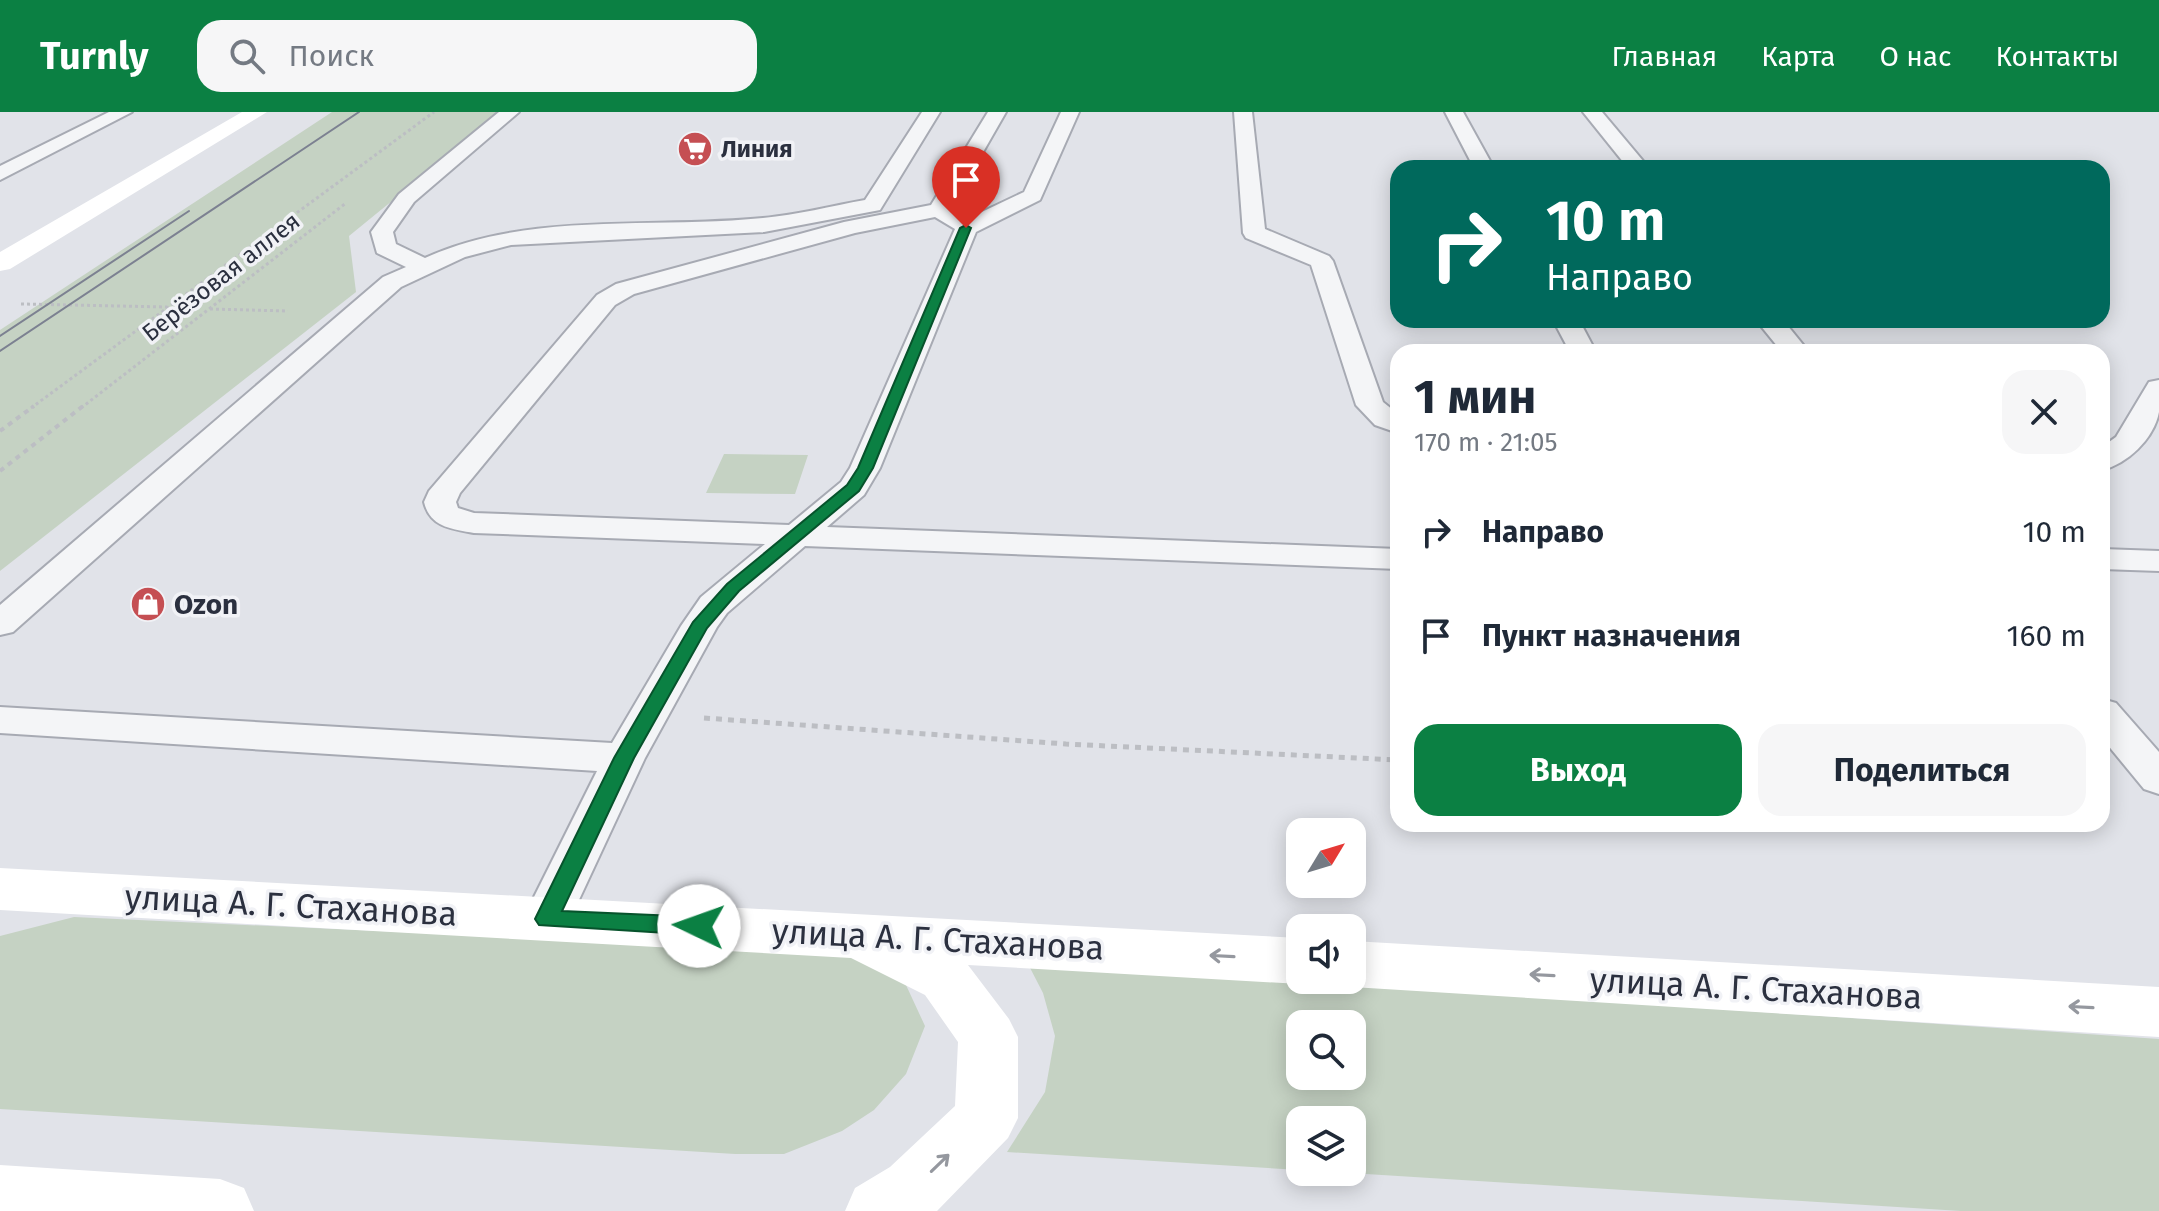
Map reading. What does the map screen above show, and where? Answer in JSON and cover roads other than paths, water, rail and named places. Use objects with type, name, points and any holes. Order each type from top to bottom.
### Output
[{"type":"main road","points":[[0,263],[257,112]]},
{"type":"main road","name":"улица А. Г. Стаханова","points":[[0,889],[1286,960]]},
{"type":"main road","points":[[0,915],[87,895]]},
{"type":"main road","points":[[850,934],[945,978],[988,1037],[986,1118],[913,1189],[879,1211]]},
{"type":"main road","name":"улица А. Г. Стаханова","points":[[1366,965],[2159,1012]]},
{"type":"main road","points":[[0,1197],[220,1211]]},
{"type":"lane","points":[[0,174],[123,112]]},
{"type":"lane","points":[[424,266],[385,248],[382,232],[406,198],[510,112]]},
{"type":"lane","points":[[0,624],[392,282],[424,266],[510,238],[764,225],[872,205],[931,112]]},
{"type":"lane","points":[[939,210],[997,112]]},
{"type":"lane","points":[[547,919],[624,758],[699,626],[714,605],[853,488],[865,468],[966,228],[1033,196],[1070,112]]},
{"type":"lane","points":[[1243,112],[1254,233],[1321,261],[1370,405],[1375,412],[1390,420]]},
{"type":"lane","points":[[1454,112],[1480,160]]},
{"type":"lane","points":[[1592,112],[1632,160]]},
{"type":"lane","points":[[966,228],[939,210],[852,227],[646,281],[616,294],[596,312],[445,491],[440,502],[443,513],[455,520],[474,523],[1390,559]]},
{"type":"lane","points":[[1776,328],[1789,344]]},
{"type":"lane","points":[[2110,455],[2128,443],[2159,388]]},
{"type":"lane","points":[[2110,559],[2159,561]]},
{"type":"lane","points":[[0,720],[624,758]]},
{"type":"lane","points":[[2110,721],[2159,779]]},
{"type":"tram line","points":[[0,351],[359,112]]},
{"type":"tram line","points":[[0,336],[189,211]]},
{"type":"place","name":"Линия","points":[[695,149]]},
{"type":"place","name":"Ozon","points":[[148,604]]}]
